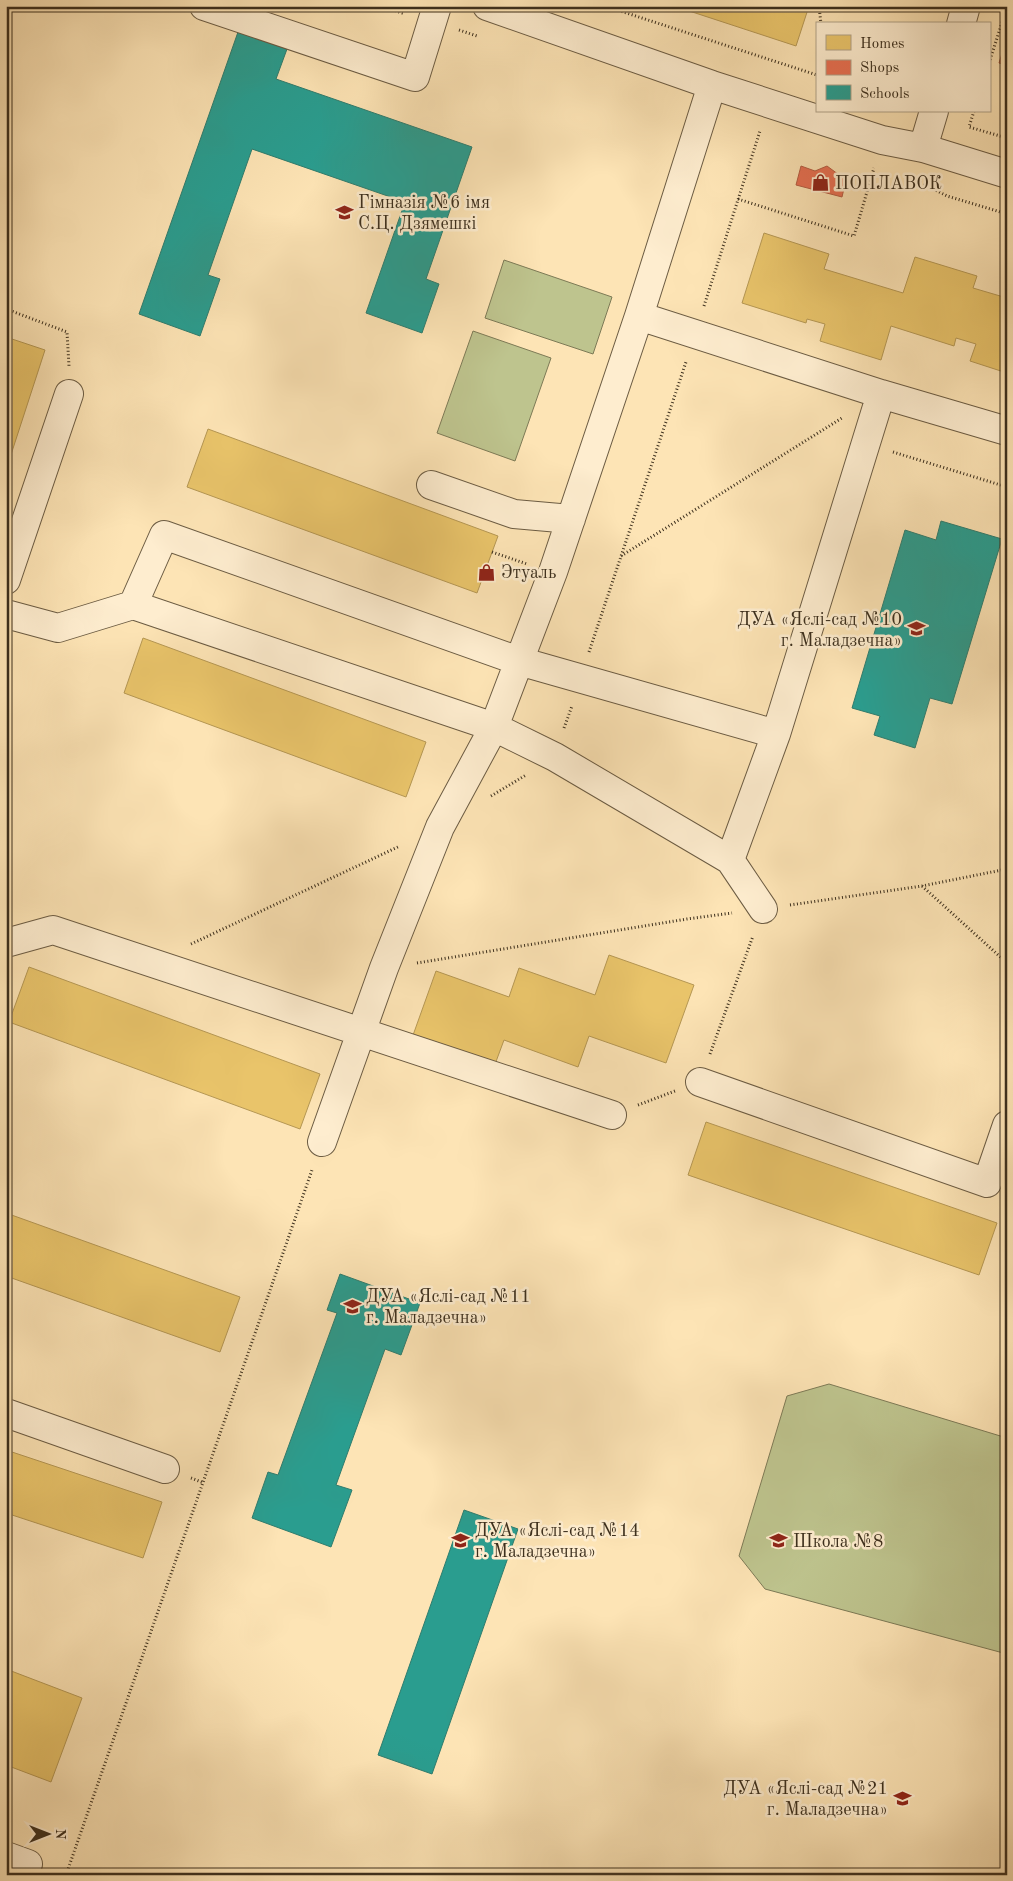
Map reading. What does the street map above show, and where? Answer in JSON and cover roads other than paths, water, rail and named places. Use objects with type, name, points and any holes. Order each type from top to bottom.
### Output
[{"type":"street","points":[[204,6],[415,77],[437,6]]},
{"type":"street","points":[[487,6],[712,85],[882,140],[923,148],[1007,174]]},
{"type":"street","points":[[962,22],[966,6]]},
{"type":"street","points":[[322,1142],[384,968],[440,827],[494,727],[553,572],[639,316],[712,85]]},
{"type":"street","points":[[923,148],[934,112]]},
{"type":"street","points":[[639,316],[881,394],[1007,431]]},
{"type":"street","points":[[6,580],[69,394]]},
{"type":"street","points":[[730,860],[776,734],[881,394]]},
{"type":"street","points":[[431,484],[514,514],[571,519]]},
{"type":"street","points":[[134,605],[164,535],[519,661],[776,734]]},
{"type":"street","points":[[6,614],[58,628],[134,605],[494,727],[555,757],[730,860],[763,910]]},
{"type":"street","points":[[6,943],[53,930],[612,1115]]},
{"type":"street","points":[[700,1082],[987,1182],[1007,1125]]},
{"type":"street","points":[[6,1413],[164,1469]]},
{"type":"place","name":"ПОПЛАВОК","points":[[821,183]]},
{"type":"place","name":"Гімназія №6 iмя С.Ц. Дзямешкi","points":[[344,212]]},
{"type":"place","name":"Этуаль","points":[[487,572]]},
{"type":"place","name":"ДУА «Яслі-сад №10 г. Маладзечна»","points":[[916,629]]},
{"type":"place","name":"ДУА «Яслі-сад №11 г. Маладзечна»","points":[[352,1306]]},
{"type":"place","name":"ДУА «Яслі-сад №14 г. Маладзечна»","points":[[461,1540]]},
{"type":"place","name":"Школа №8","points":[[779,1541]]},
{"type":"place","name":"ДУА «Яслі-сад №21 г. Маладзечна»","points":[[902,1798]]}]
